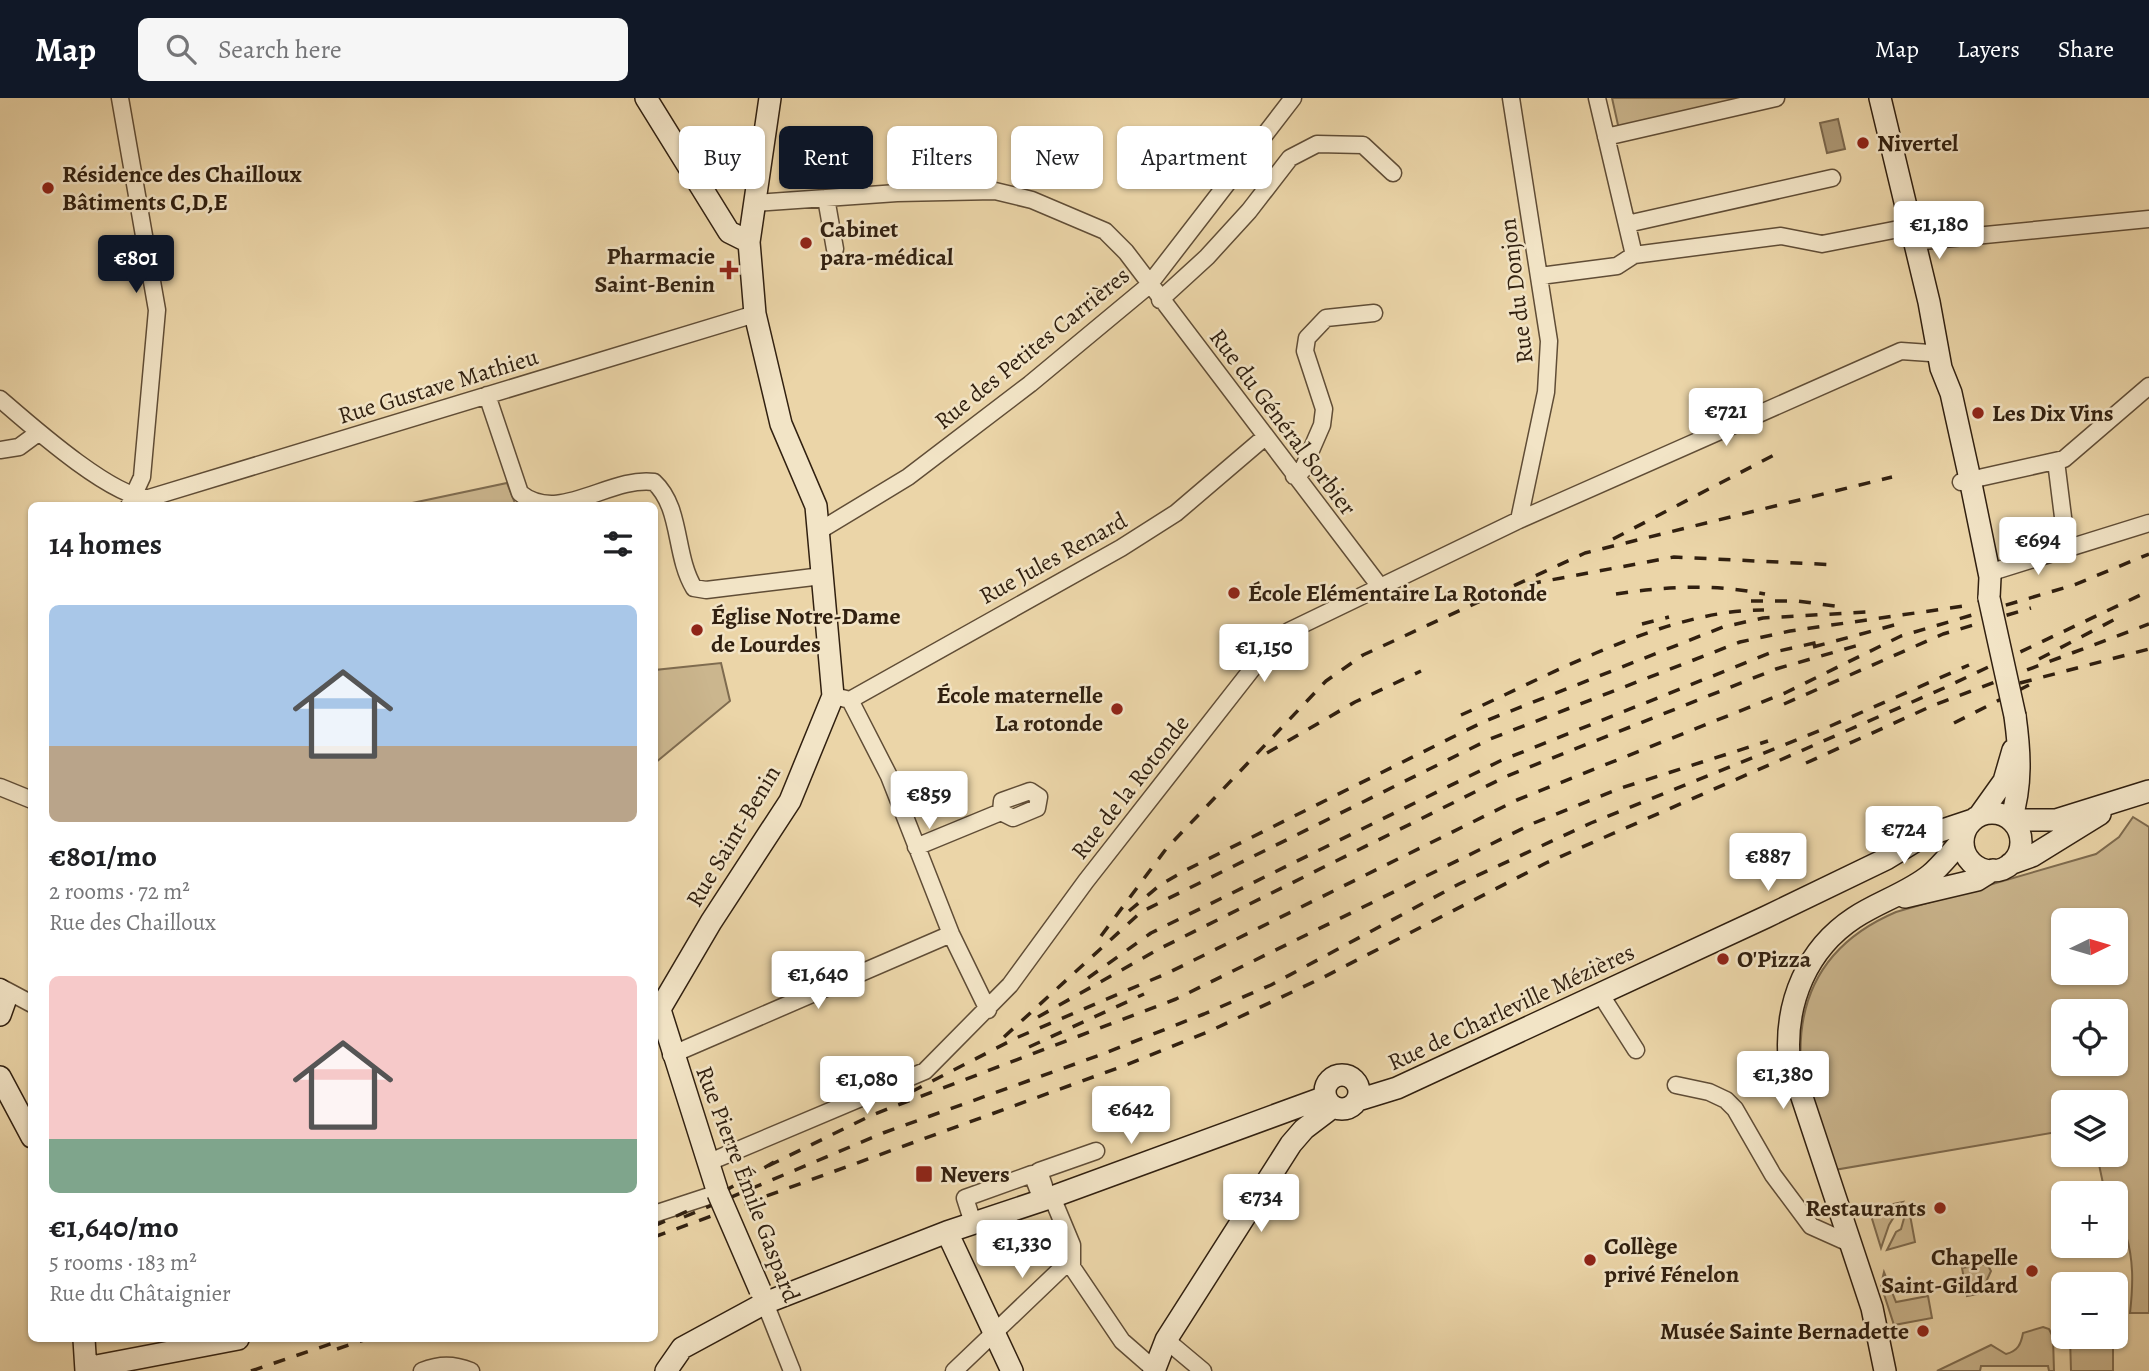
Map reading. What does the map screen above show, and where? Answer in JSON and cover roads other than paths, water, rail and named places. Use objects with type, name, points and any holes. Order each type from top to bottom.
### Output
[{"type":"main road","points":[[646,98],[729,232],[749,242]]},
{"type":"main road","name":"Rue Saint-Benin","points":[[658,1016],[676,980],[790,801],[841,698],[822,576],[816,506],[781,424],[755,314],[749,242],[770,98]]},
{"type":"main road","points":[[1880,98],[1958,452],[1972,479],[1982,584],[1989,588],[2016,725],[2019,784],[2011,820],[2021,842],[1977,880],[1886,902]]},
{"type":"main road","points":[[1924,289],[1930,353],[1949,407],[1958,452]]},
{"type":"main road","points":[[1885,1371],[1871,1308],[1789,1058],[1789,1017],[1799,984],[1814,955],[1854,918],[1929,876],[1963,840],[2004,781],[2016,725]]},
{"type":"main road","points":[[1886,859],[1922,837],[1976,818],[1996,813],[2011,820],[2056,820],[2142,792]]},
{"type":"main road","points":[[1886,859],[1924,856],[1992,866],[2032,856],[2142,792]]},
{"type":"main road","points":[[1963,840],[1968,857],[1992,866]]},
{"type":"main road","name":"Rue de Charleville Mézières","points":[[1364,1096],[1601,995],[1886,859]]},
{"type":"main road","points":[[0,989],[5,1001],[0,1015]]},
{"type":"main road","name":"Rue Pierre Émile Gaspard","points":[[658,1016],[707,1163],[760,1300]]},
{"type":"main road","points":[[666,1371],[682,1348],[760,1300],[947,1232],[1329,1102],[1344,1109],[1364,1096],[1351,1077],[1338,1075],[1326,1085],[1329,1102]]},
{"type":"main road","points":[[0,1077],[28,1129]]},
{"type":"main road","points":[[1154,1370],[1166,1340],[1291,1144],[1329,1102]]},
{"type":"main road","points":[[947,1232],[1012,1371]]},
{"type":"main road","points":[[84,1342],[86,1370],[224,1342]]},
{"type":"street","points":[[0,399],[38,433],[132,502],[142,477],[157,310],[120,98]]},
{"type":"street","name":"Rue des Petites Carrières","points":[[818,531],[908,477],[1030,384],[1148,286],[1293,98]]},
{"type":"street","name":"Rue du Donjon","points":[[1511,98],[1540,276],[1550,359],[1546,393],[1519,520]]},
{"type":"street","points":[[1597,98],[1634,254]]},
{"type":"street","points":[[1606,137],[1776,98]]},
{"type":"street","points":[[1160,300],[1207,257],[1249,211],[1290,158],[1317,144],[1363,145],[1392,173]]},
{"type":"street","points":[[1627,224],[1832,178]]},
{"type":"street","name":"Rue du Général Sorbier","points":[[755,203],[995,191],[1031,200],[1105,231],[1126,252],[1148,286],[1381,587]]},
{"type":"street","points":[[827,198],[835,249]]},
{"type":"street","points":[[1540,276],[1617,266],[1634,254],[1781,236],[1822,244],[1911,235],[2149,219]]},
{"type":"street","points":[[1294,476],[1302,471],[1322,425],[1324,409],[1305,351],[1307,338],[1326,318],[1374,313]]},
{"type":"street","name":"Rue Gustave Mathieu","points":[[132,502],[755,314]]},
{"type":"street","name":"Rue de la Rotonde","points":[[707,1163],[925,1071],[988,1010],[1263,655],[1303,623],[1519,520],[1901,351],[1930,353]]},
{"type":"street","points":[[1972,479],[2064,459],[2149,386]]},
{"type":"street","points":[[487,396],[520,492],[531,502]]},
{"type":"street","points":[[0,450],[19,447],[38,433]]},
{"type":"street","name":"Rue Jules Renard","points":[[841,698],[1121,548],[1176,513],[1265,437]]},
{"type":"street","points":[[2056,461],[2067,549]]},
{"type":"street","points":[[562,502],[630,483],[654,482],[664,491],[670,506],[686,575],[694,588],[706,590],[822,576]]},
{"type":"street","points":[[1989,588],[1995,571],[2149,523]]},
{"type":"street","points":[[841,698],[888,776],[951,934],[988,1010]]},
{"type":"street","points":[[0,787],[28,798]]},
{"type":"street","points":[[916,847],[1001,812]]},
{"type":"street","points":[[671,1055],[951,934]]},
{"type":"street","points":[[0,989],[28,1002]]},
{"type":"street","points":[[1601,995],[1636,1050]]},
{"type":"street","points":[[1676,1086],[1709,1092],[1726,1100],[1735,1110],[1773,1175],[1811,1226],[1849,1243]]},
{"type":"street","points":[[1096,1151],[1039,1171],[1047,1199],[1072,1245],[1072,1267],[1122,1341],[1154,1370]]},
{"type":"street","points":[[658,1213],[718,1193]]},
{"type":"street","points":[[954,1371],[1063,1267],[1072,1267]]},
{"type":"street","name":"Rue Pierre Émile Gaspard","points":[[760,1300],[792,1371]]},
{"type":"street","points":[[1166,1340],[1203,1371]]},
{"type":"street","points":[[422,1371],[455,1364],[471,1371]]},
{"type":"railway","points":[[1613,539],[1774,455]]},
{"type":"railway","points":[[1101,936],[1166,849],[1326,681],[1363,655],[1585,553],[1892,477]]},
{"type":"railway","points":[[911,1092],[1016,1038],[1170,972],[1517,800],[1785,693],[1901,636],[2074,585],[2149,554]]},
{"type":"railway","points":[[1529,584],[1674,557],[1838,565]]},
{"type":"railway","points":[[1616,594],[1690,587],[1765,594]]},
{"type":"railway","points":[[658,1236],[1126,1065],[1210,1031],[1324,977],[1546,863],[1944,688],[2149,591]]},
{"type":"railway","points":[[1751,601],[1797,601],[1835,606]]},
{"type":"railway","points":[[1004,1037],[1141,912],[1490,739],[1740,642],[1790,631],[1971,605]]},
{"type":"railway","points":[[1784,704],[1943,634],[2031,608]]},
{"type":"railway","points":[[1461,715],[1570,664],[1649,632],[1688,620],[1764,610]]},
{"type":"railway","points":[[1129,911],[1160,885],[1186,870],[1483,722],[1723,627],[1763,618],[1867,612]]},
{"type":"railway","points":[[2039,659],[2123,615]]},
{"type":"railway","points":[[1642,624],[1669,617]]},
{"type":"railway","points":[[1813,647],[1898,624]]},
{"type":"railway","points":[[1806,763],[1934,705],[2149,624]]},
{"type":"railway","points":[[1088,978],[1151,933],[1500,761],[1770,653],[1823,641]]},
{"type":"railway","points":[[1038,1017],[1159,949],[1507,776],[1776,669],[1859,645]]},
{"type":"railway","points":[[2020,683],[2149,649]]},
{"type":"railway","points":[[684,1217],[883,1133],[1100,1055],[1204,1014],[1271,985],[1459,884],[1591,823],[1826,728],[1969,665]]},
{"type":"railway","points":[[1267,753],[1355,702],[1421,671]]},
{"type":"railway","points":[[1954,723],[2031,684]]},
{"type":"railway","points":[[768,1166],[872,1115],[1176,999],[1534,823],[1621,788],[1768,741]]},
{"type":"railway","points":[[1029,1047],[1144,994]]},
{"type":"railway","points":[[723,1192],[774,1162]]},
{"type":"railway","points":[[658,1224],[690,1210]]},
{"type":"railway","points":[[251,1371],[336,1342]]},
{"type":"railway","points":[[337,1349],[358,1342]]},
{"type":"place","name":"Nivertel","points":[[1863,143]]},
{"type":"place","name":"Résidence des Chailloux Bâtiments C,D,E","points":[[48,188]]},
{"type":"place","name":"Cabinet para-médical","points":[[806,243]]},
{"type":"place","name":"Pharmacie Saint-Benin","points":[[729,270]]},
{"type":"place","name":"Les Dix Vins","points":[[1978,413]]},
{"type":"place","name":"École Elémentaire La Rotonde","points":[[1234,593]]},
{"type":"place","name":"Église Notre-Dame de Lourdes","points":[[697,630]]},
{"type":"place","name":"École maternelle La rotonde","points":[[1117,709]]},
{"type":"place","name":"O'Pizza","points":[[1723,959]]},
{"type":"place","name":"Nevers","points":[[924,1174]]},
{"type":"place","name":"Restaurants","points":[[1940,1208]]},
{"type":"place","name":"Collège privé Fénelon","points":[[1590,1260]]},
{"type":"place","name":"Chapelle Saint-Gildard","points":[[2032,1271]]},
{"type":"place","name":"Musée Sainte Bernadette","points":[[1923,1331]]}]
